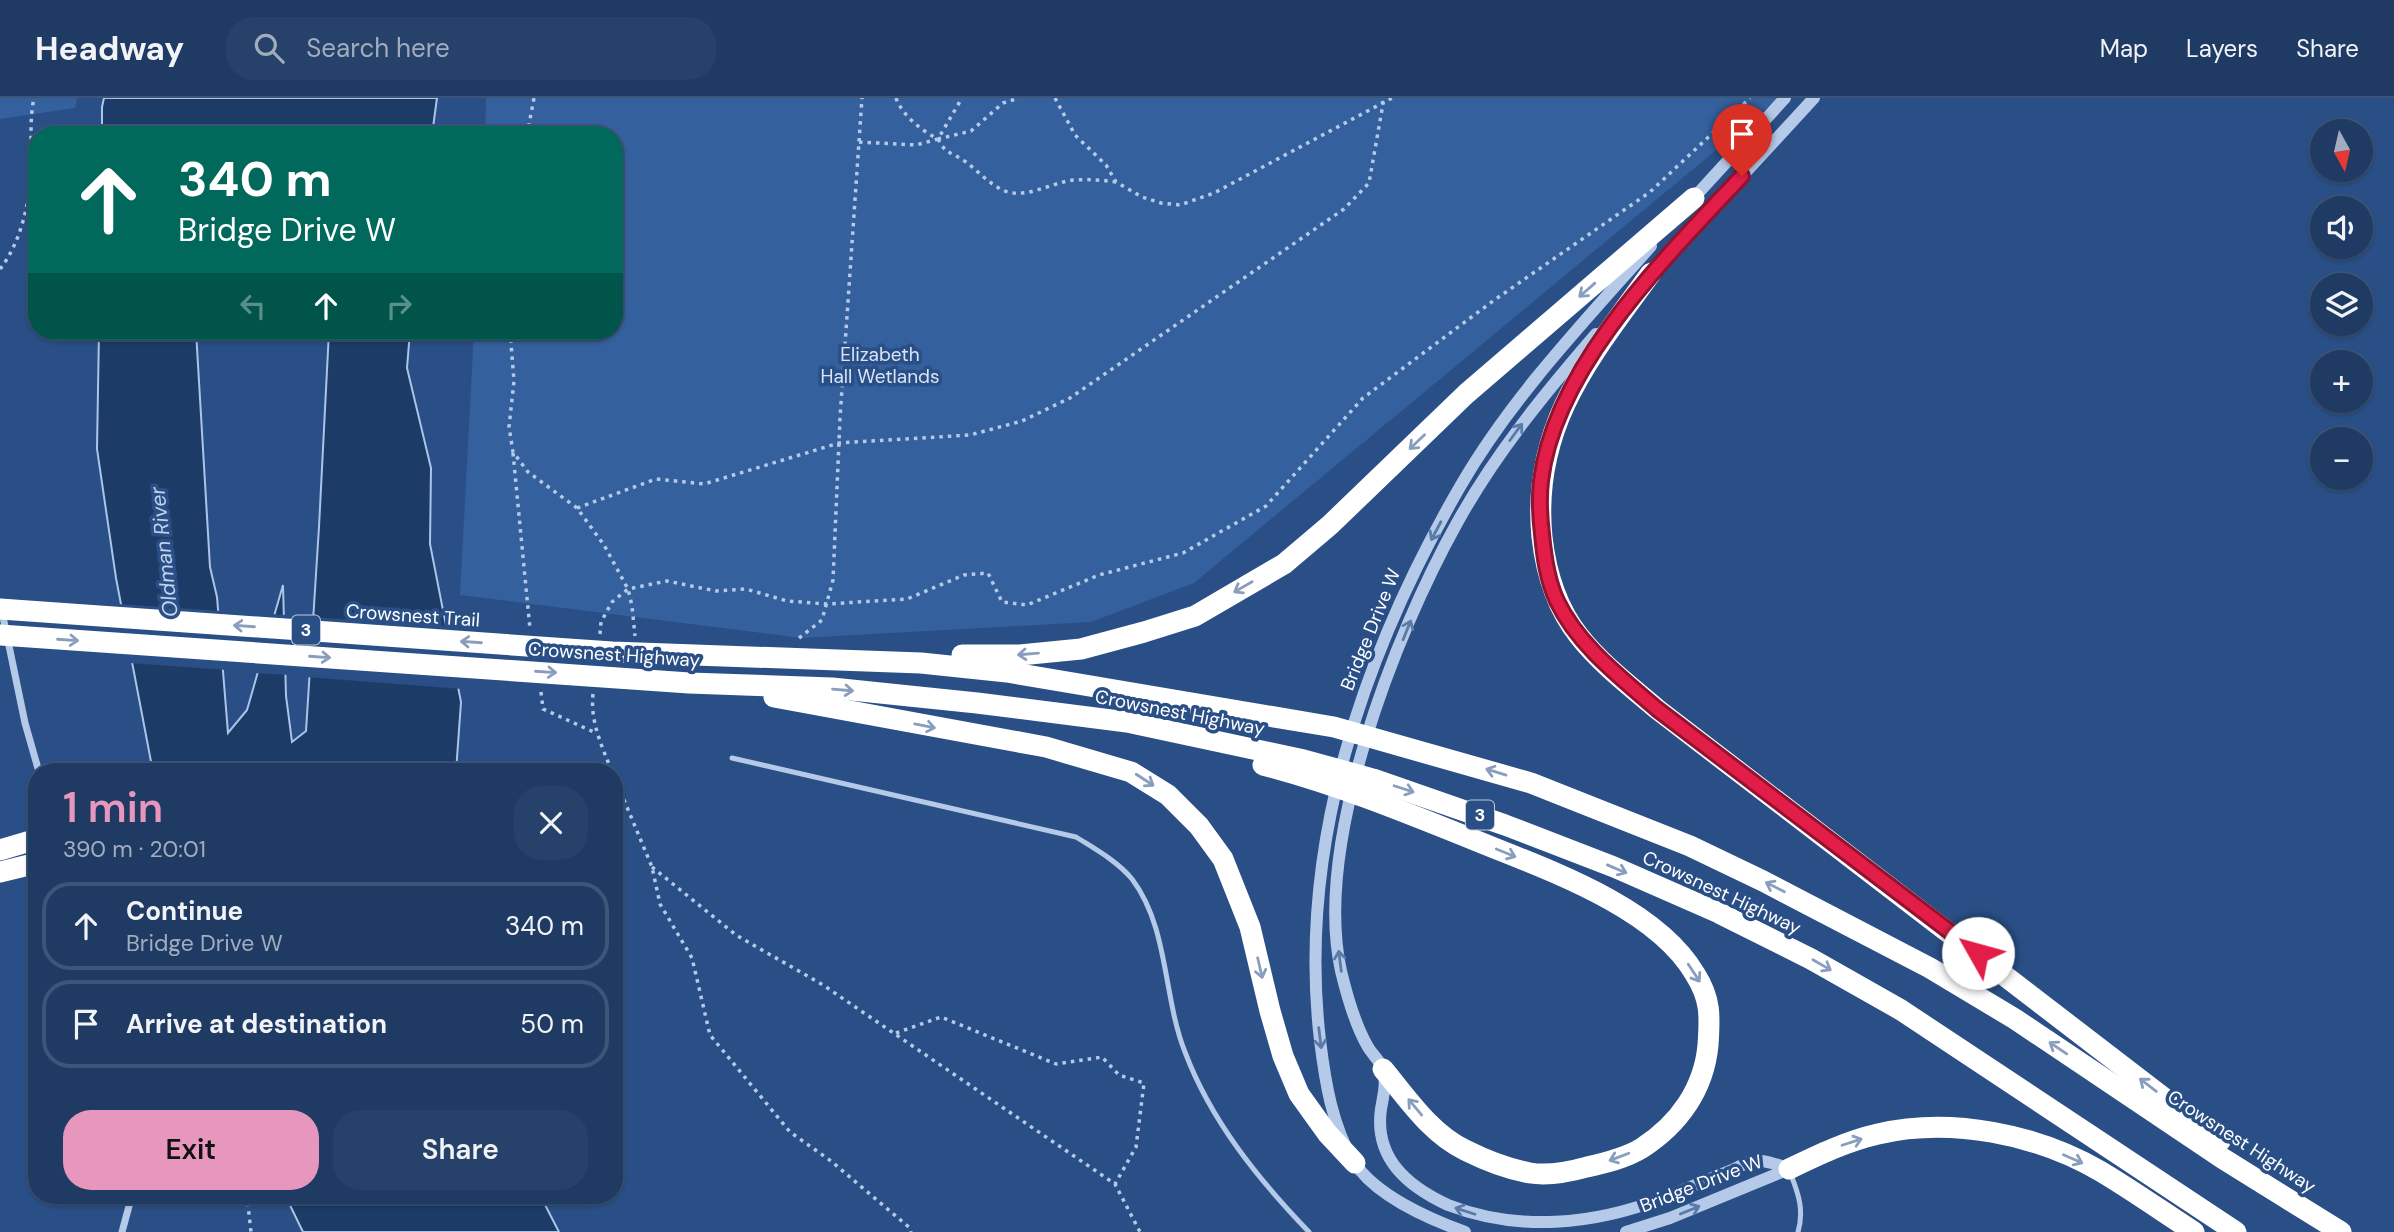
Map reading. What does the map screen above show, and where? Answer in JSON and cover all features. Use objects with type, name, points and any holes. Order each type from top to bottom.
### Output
[{"type":"highway","points":[[612,652],[1020,655],[1081,649],[1195,615],[1284,564],[1330,525],[1466,394],[1694,198]]},
{"type":"highway","points":[[1651,273],[1588,360],[1565,403],[1550,443],[1541,480],[1540,517],[1545,562],[1557,600],[1579,636],[1657,709],[2318,1217]]},
{"type":"highway","name":"Crowsnest Trail","points":[[0,609],[612,652]]},
{"type":"highway","name":"Crowsnest Highway","points":[[0,635],[689,683],[832,688],[1068,714],[1139,725],[1304,760],[1374,779],[1614,867],[1708,908],[1811,959],[1901,1010],[2236,1232]]},
{"type":"highway","name":"Crowsnest Highway","points":[[612,652],[921,663],[1007,672],[1334,727],[1531,783],[1690,846],[1786,892],[1930,968],[2015,1019],[2222,1158],[2341,1232]]},
{"type":"highway","points":[[689,683],[1046,747],[1132,772],[1168,795],[1199,826],[1223,859],[1251,926],[1270,1011],[1283,1056],[1299,1094],[1327,1133],[1355,1164]]},
{"type":"highway","points":[[1068,714],[1319,780],[1585,885],[1663,935],[1694,972],[1708,999],[1706,1064],[1694,1096],[1687,1105],[1672,1123],[1641,1149],[1567,1172],[1531,1173],[1496,1164],[1462,1149],[1430,1126],[1383,1069]]},
{"type":"highway","points":[[0,850],[28,842]]},
{"type":"highway","points":[[0,872],[28,865]]},
{"type":"highway","points":[[1789,1169],[1844,1144],[1878,1134],[1912,1128],[1980,1131],[2018,1138],[2098,1170],[2194,1232]]},
{"type":"street","name":"Bridge Drive W","points":[[1465,1232],[1398,1202],[1355,1164],[1341,1135],[1332,1107],[1318,1017],[1316,934],[1325,848],[1342,760],[1365,689],[1408,583],[1462,483],[1525,392],[1567,340],[1785,98]]},
{"type":"street","name":"Bridge Drive W","points":[[1383,1069],[1368,1047],[1341,969],[1336,921],[1340,852],[1347,808],[1381,694],[1430,578],[1458,521],[1516,432],[1556,381],[1651,273],[1814,98]]},
{"type":"street","points":[[0,601],[25,723],[36,763]]},
{"type":"street","points":[[1383,1069],[1385,1094],[1380,1132],[1387,1155],[1402,1177],[1448,1205],[1495,1220],[1536,1225],[1581,1222],[1621,1213],[1666,1197],[1749,1162],[1769,1162],[1789,1169]]},
{"type":"street","name":"Bridge Drive W","points":[[1626,1232],[1670,1218],[1789,1169]]},
{"type":"street","points":[[122,1232],[130,1204]]},
{"type":"lane","points":[[732,758],[1076,837],[1108,857],[1131,878],[1149,907],[1184,1050],[1205,1097],[1230,1139],[1309,1232]]},
{"type":"lane","points":[[1789,1169],[1801,1200],[1802,1219],[1798,1232]]},
{"type":"path","points":[[33,126],[34,98]]},
{"type":"path","points":[[529,126],[534,98]]},
{"type":"path","points":[[788,640],[801,638],[822,620],[833,580],[839,443],[862,98]]},
{"type":"path","points":[[896,98],[899,107],[927,134],[938,139],[944,151],[963,160],[1009,193],[1027,192],[1072,180],[1093,179],[1116,183],[1142,197],[1161,203],[1180,205],[1196,201],[1392,98]]},
{"type":"path","points":[[938,139],[962,98]]},
{"type":"path","points":[[859,142],[916,145],[971,131],[1003,103],[1019,98]]},
{"type":"path","points":[[1055,98],[1075,135],[1106,165],[1116,183]]},
{"type":"path","points":[[600,634],[601,622],[612,602],[628,589],[667,581],[716,592],[746,589],[787,601],[827,604],[907,599],[964,575],[988,573],[1002,602],[1027,605],[1099,575],[1183,553],[1266,506],[1363,398],[1493,301],[1650,192],[1750,98]]},
{"type":"path","points":[[577,508],[656,479],[704,484],[839,443],[970,435],[1022,421],[1070,398],[1344,209],[1368,183],[1383,101]]},
{"type":"path","points":[[0,269],[14,249],[28,194]]},
{"type":"path","points":[[511,340],[514,382],[509,426],[530,632]]},
{"type":"path","points":[[513,452],[528,472],[577,508],[604,545],[628,589],[635,639]]},
{"type":"path","points":[[539,683],[543,709],[596,733]]},
{"type":"path","points":[[594,683],[592,707],[596,733],[608,763]]},
{"type":"path","points":[[623,798],[652,867],[660,904],[692,958],[710,1035],[790,1132],[831,1161],[911,1228],[911,1232]]},
{"type":"path","points":[[652,867],[736,935],[823,985],[1115,1184],[1140,1232]]},
{"type":"path","points":[[896,1033],[941,1017],[1056,1064],[1102,1057],[1119,1075],[1144,1083],[1136,1147],[1115,1184]]},
{"type":"path","points":[[248,1204],[251,1232]]},
{"type":"green space","points":[[0,98],[77,98],[75,108],[0,119]]},
{"type":"green space","name":"Elizabeth Hall Wetlands","points":[[486,98],[1779,98],[1194,583],[1091,622],[801,638],[460,595],[474,340],[623,340],[623,126],[485,126]]},
{"type":"water","points":[[104,98],[437,98],[433,126],[102,126]]},
{"type":"water","name":"Oldman River","points":[[99,340],[197,340],[210,567],[217,597],[228,733],[247,710],[283,585],[286,696],[292,742],[306,731],[329,340],[409,340],[407,368],[431,468],[430,544],[461,702],[457,763],[151,763],[116,578],[97,449]]},
{"type":"water","points":[[289,1204],[545,1204],[559,1232],[303,1232]]},
{"type":"pier","points":[[118,604],[222,611],[226,670],[130,663]]},
{"type":"pier","points":[[271,614],[287,615],[289,675],[254,673]]},
{"type":"pier","points":[[310,617],[450,626],[462,689],[306,677]]},
{"type":"route","points":[[1742,176],[1651,273],[1588,360],[1565,403],[1550,443],[1541,480],[1540,517],[1545,562],[1557,600],[1579,636],[1614,671],[1657,709],[1978,953]]}]
